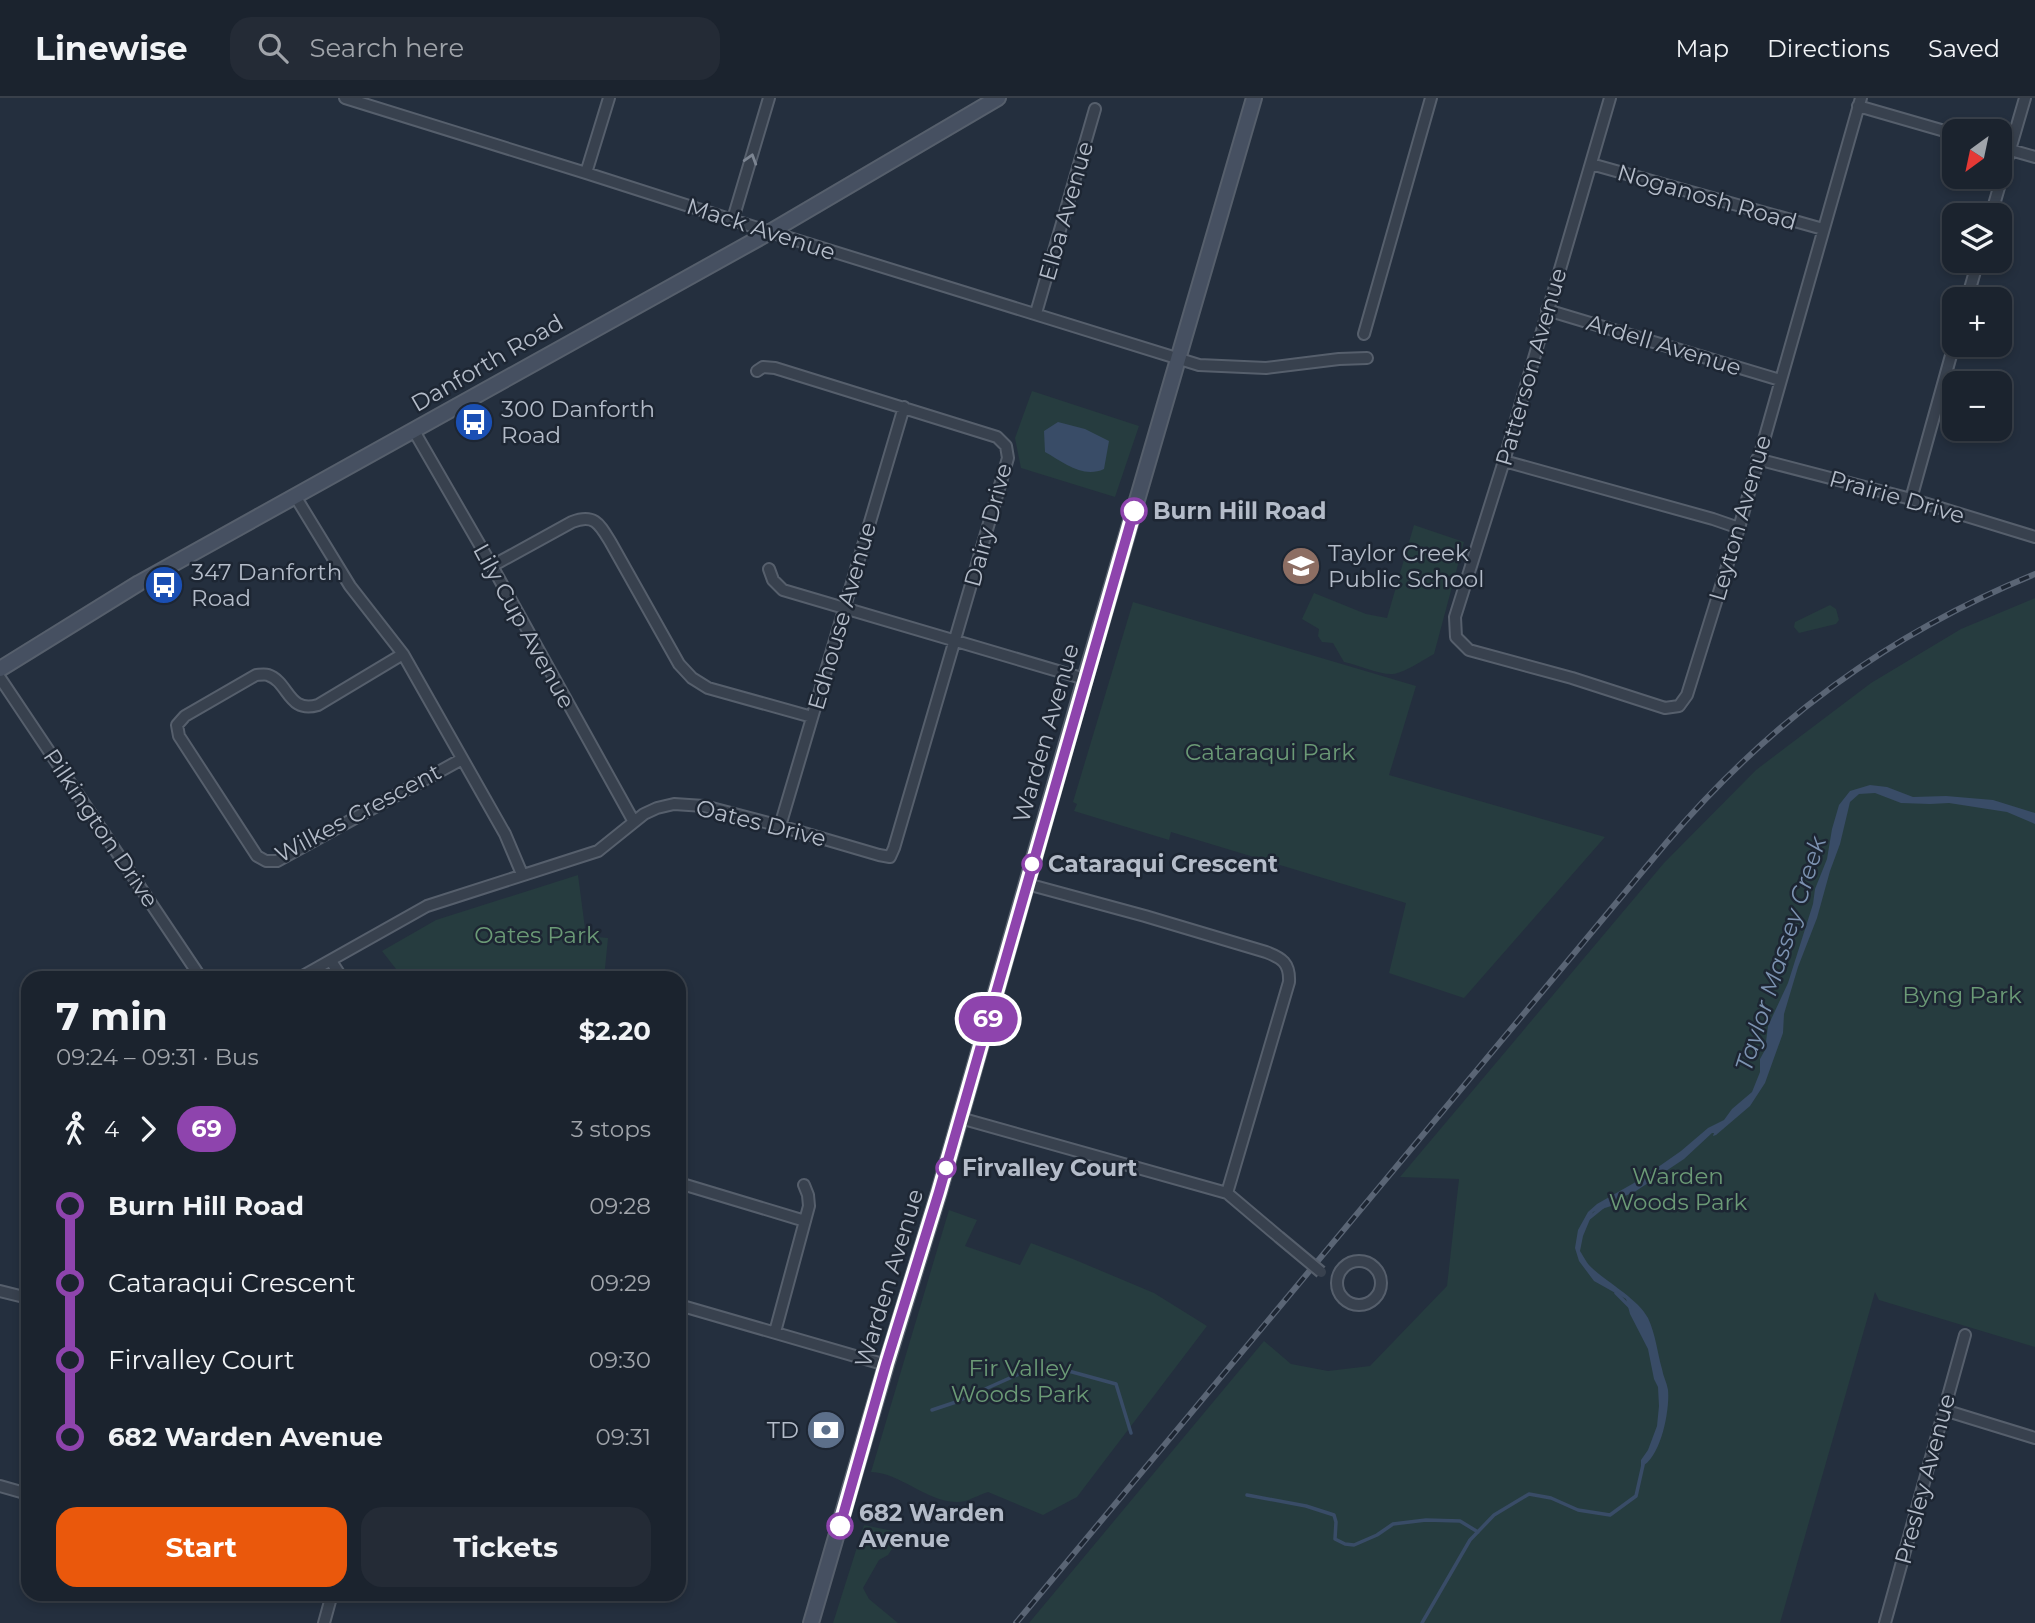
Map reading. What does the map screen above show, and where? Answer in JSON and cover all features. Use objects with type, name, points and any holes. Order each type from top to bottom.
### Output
[{"type":"main road","name":"Warden Avenue","points":[[811,1623],[939,1192],[1254,98]]},
{"type":"main road","name":"Danforth Road","points":[[0,669],[139,583],[770,232],[990,100]]},
{"type":"street","name":"Mack Avenue","points":[[345,98],[1178,358]]},
{"type":"street","points":[[586,173],[609,98]]},
{"type":"street","points":[[733,219],[769,98]]},
{"type":"street","points":[[1364,334],[1431,98]]},
{"type":"street","name":"Patterson Avenue","points":[[1455,637],[1455,617],[1504,461],[1609,98]]},
{"type":"street","points":[[2012,131],[2025,98]]},
{"type":"street","points":[[1860,102],[1942,130]]},
{"type":"street","name":"Leyton Avenue","points":[[1455,637],[1469,650],[1572,678],[1665,708],[1679,706],[1687,695],[1739,528],[1860,102]]},
{"type":"street","name":"Elba Avenue","points":[[1036,313],[1096,108]]},
{"type":"street","points":[[2012,151],[2035,157]]},
{"type":"street","name":"Noganosh Road","points":[[1591,164],[1823,229]]},
{"type":"street","name":"Ardell Avenue","points":[[1547,310],[1780,380]]},
{"type":"street","points":[[1911,499],[1951,357]]},
{"type":"street","points":[[1178,358],[1199,365],[1266,368],[1367,358]]},
{"type":"street","name":"Dairy Drive","points":[[757,371],[763,368],[775,369],[904,407],[997,437],[1006,446],[1008,458],[890,857]]},
{"type":"street","name":"Edhouse Avenue","points":[[780,826],[904,407]]},
{"type":"street","name":"Lily Cup Avenue","points":[[414,431],[634,821]]},
{"type":"street","name":"Prairie Drive","points":[[1758,459],[1911,499],[2035,537]]},
{"type":"street","points":[[1504,461],[1739,528]]},
{"type":"street","points":[[295,496],[362,604],[403,654],[505,834],[523,874],[427,906],[312,971]]},
{"type":"street","points":[[492,566],[572,522],[583,518],[592,519],[611,544],[679,664],[692,678],[708,688],[812,718]]},
{"type":"street","points":[[769,569],[773,580],[783,590],[1085,679]]},
{"type":"street","name":"Wilkes Crescent","points":[[403,654],[311,707],[301,706],[292,700],[275,679],[267,674],[256,675],[185,716],[177,725],[179,736],[257,856],[266,861],[277,861],[462,759]]},
{"type":"street","name":"Pilkington Drive","points":[[0,678],[196,971]]},
{"type":"street","name":"Oates Drive","points":[[523,874],[598,851],[634,821],[657,808],[674,804],[704,806],[890,857]]},
{"type":"street","points":[[1027,884],[1266,952],[1278,956],[1286,963],[1290,974],[1289,982],[1227,1193]]},
{"type":"street","points":[[331,961],[337,971]]},
{"type":"street","points":[[960,1118],[1227,1193],[1336,1285],[1344,1301],[1356,1306],[1374,1300],[1381,1283],[1375,1268],[1358,1261],[1351,1262],[1340,1271],[1336,1285]]},
{"type":"street","points":[[686,1185],[805,1221]]},
{"type":"street","points":[[775,1332],[809,1206],[804,1185]]},
{"type":"street","points":[[0,1291],[21,1296]]},
{"type":"street","points":[[686,1307],[886,1364]]},
{"type":"street","name":"Presley Avenue","points":[[1885,1623],[1965,1335]]},
{"type":"street","points":[[1944,1410],[2035,1438]]},
{"type":"street","points":[[0,1486],[21,1492]]},
{"type":"street","points":[[324,1623],[330,1601]]},
{"type":"green space","points":[[1032,391],[1139,426],[1115,497],[1021,468],[1015,438]]},
{"type":"green space","points":[[1414,525],[1464,542],[1434,654],[1393,674],[1344,662],[1333,643],[1322,642],[1318,636],[1319,629],[1302,619],[1314,593],[1366,614],[1387,618]]},
{"type":"green space","name":"Warden Woods Park","points":[[2035,598],[2035,1347],[1879,1300],[1875,1292],[1780,1623],[1029,1623],[1264,1341],[1291,1364],[1328,1371],[1370,1366],[1447,1286],[1459,1179],[1400,1177],[1664,863],[1756,770],[1871,683],[1961,629]]},
{"type":"green space","name":"Cataraqui Park","points":[[1133,602],[1416,686],[1389,775],[1605,837],[1464,998],[1389,973],[1406,903],[1171,832],[1169,840],[1074,811],[1077,804],[1073,802]]},
{"type":"green space","points":[[1830,605],[1836,609],[1839,620],[1836,624],[1799,633],[1794,627],[1795,622]]},
{"type":"green space","name":"Oates Park","points":[[578,875],[586,936],[608,938],[605,971],[398,971],[382,951],[436,920]]},
{"type":"green space","name":"Fir Valley Woods Park","points":[[949,1210],[977,1220],[965,1246],[1020,1265],[1031,1243],[1154,1293],[1207,1326],[1077,1497],[1043,1515],[988,1492],[964,1501],[945,1500],[893,1477],[871,1472]]},
{"type":"green space","points":[[864,1525],[893,1531],[895,1544],[888,1555],[879,1560],[863,1588],[869,1599],[898,1623],[833,1623]]},
{"type":"water","points":[[1058,422],[1085,429],[1109,441],[1104,469],[1096,472],[1081,471],[1045,452],[1044,431]]},
{"type":"water","points":[[1870,785],[1887,787],[1913,797],[1946,796],[1993,800],[2035,813],[2035,824],[2007,812],[1949,803],[1901,803],[1875,793],[1859,794],[1850,802],[1817,918],[1784,1014],[1783,1033],[1765,1083],[1750,1106],[1716,1135],[1713,1136],[1712,1133],[1684,1159],[1611,1206],[1593,1212],[1580,1251],[1590,1266],[1630,1298],[1648,1318],[1668,1390],[1663,1433],[1654,1454],[1641,1467],[1641,1460],[1657,1426],[1659,1406],[1658,1387],[1648,1349],[1630,1314],[1626,1299],[1594,1281],[1579,1261],[1575,1248],[1578,1230],[1588,1212],[1597,1204],[1641,1179],[1708,1128],[1724,1120],[1732,1109],[1752,1092],[1760,1072],[1760,1059],[1765,1050],[1768,1026],[1788,983],[1813,904],[1815,889],[1827,859],[1839,805],[1850,791]]},
{"type":"waterway","name":"Taylor Massey Creek","points":[[1588,1219],[1604,1206]]},
{"type":"waterway","name":"Taylor Massey Creek","points":[[1616,1293],[1630,1307]]},
{"type":"waterway","points":[[932,1410],[1030,1369],[1054,1367],[1116,1384],[1131,1433]]},
{"type":"waterway","name":"Taylor Massey Creek","points":[[1422,1623],[1470,1540],[1494,1515],[1529,1494],[1551,1498],[1578,1510],[1610,1515],[1636,1496],[1643,1465]]},
{"type":"waterway","points":[[1247,1495],[1306,1506],[1334,1515],[1335,1539],[1345,1544],[1354,1545],[1393,1524],[1426,1520],[1460,1521],[1478,1532]]},
{"type":"railway","points":[[1016,1623],[1706,798],[1790,720],[1834,685],[1930,624],[2035,574]]},
{"type":"bus line","name":"69","points":[[840,1526],[939,1192],[1134,511]]},
{"type":"place","name":"300 Danforth Road","points":[[474,422]]},
{"type":"place","name":"Burn Hill Road","points":[[1134,511]]},
{"type":"place","name":"Taylor Creek Public School","points":[[1301,566]]},
{"type":"place","name":"347 Danforth Road","points":[[164,585]]},
{"type":"place","name":"Cataraqui Crescent","points":[[1032,864]]},
{"type":"place","name":"Firvalley Court","points":[[946,1168]]},
{"type":"place","name":"TD","points":[[826,1430]]},
{"type":"place","name":"682 Warden Avenue","points":[[840,1526]]},
{"type":"park label","name":"Byng Park","points":[[1962,995]]}]
